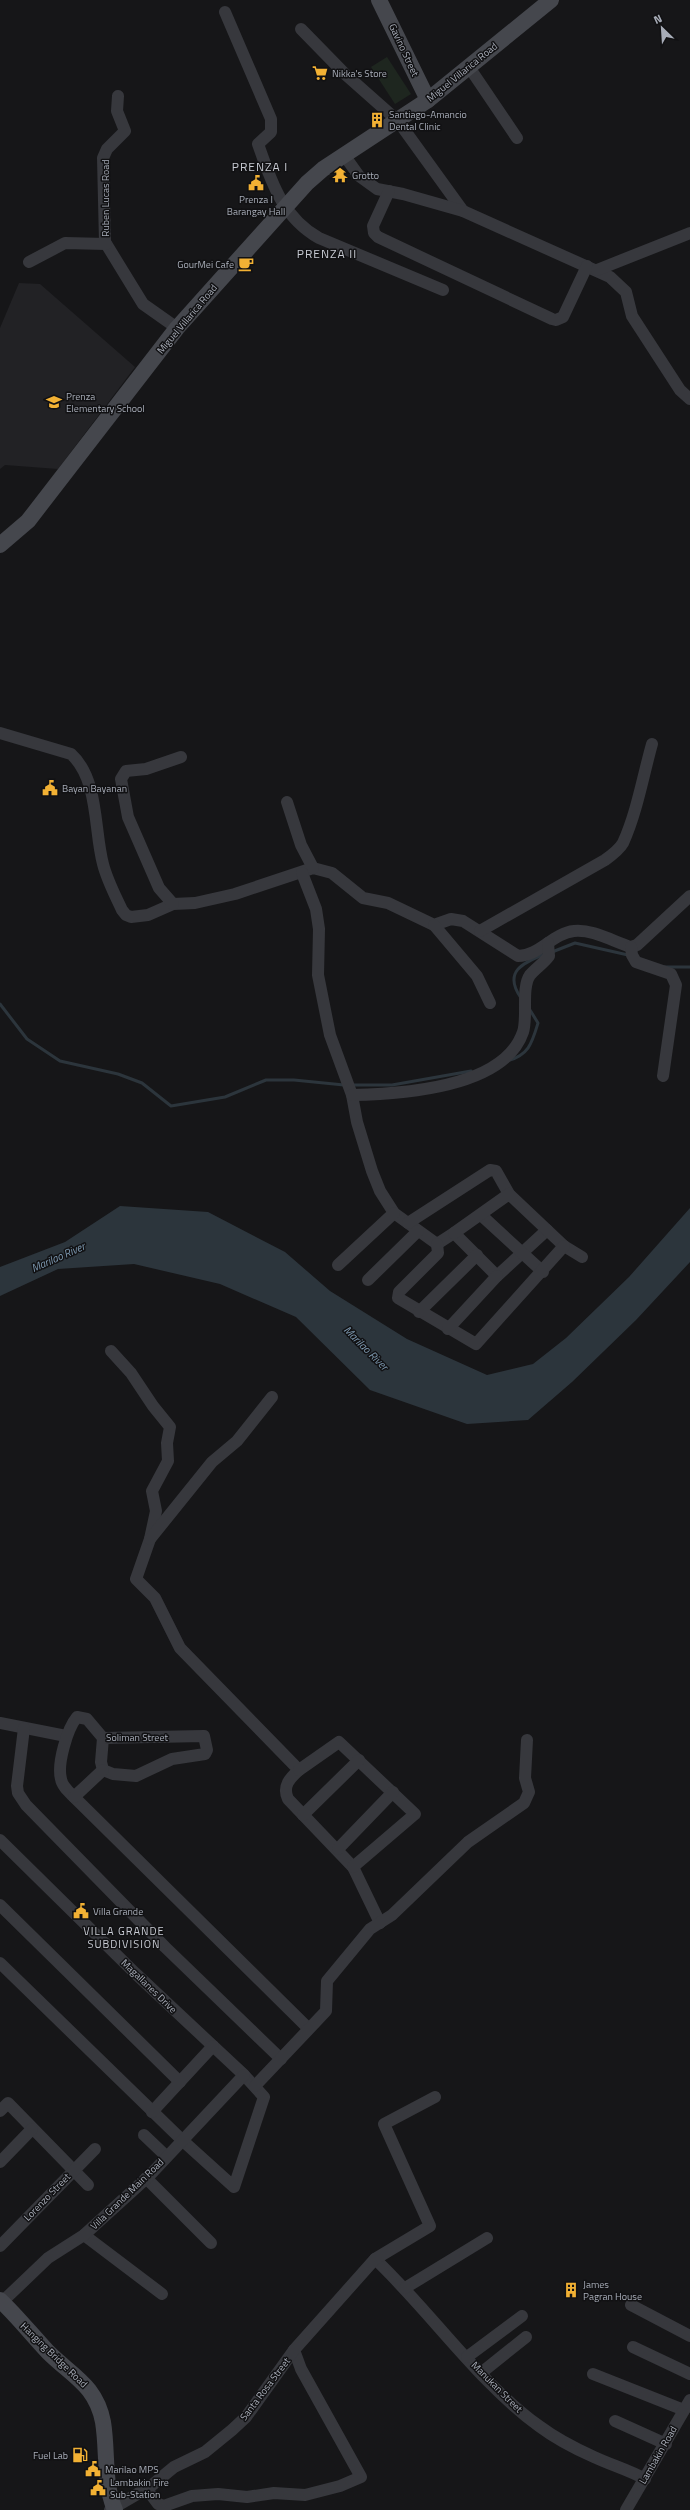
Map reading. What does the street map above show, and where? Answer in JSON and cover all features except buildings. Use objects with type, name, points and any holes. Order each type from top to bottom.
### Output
[{"type":"main road","name":"Gavino Street","points":[[379,0],[428,100]]},
{"type":"main road","name":"Miguel Villarica Road","points":[[0,545],[28,521],[177,328],[307,183],[344,155],[428,100],[550,0]]},
{"type":"main road","name":"Hanging Bridge Road","points":[[1,2301],[52,2356],[71,2370],[89,2390],[98,2406],[103,2423],[107,2484],[113,2509]]},
{"type":"street","points":[[225,12],[271,119],[271,132],[258,144],[275,191],[285,208],[311,233],[319,238],[443,290]]},
{"type":"street","points":[[301,29],[345,74],[398,121],[463,211]]},
{"type":"street","points":[[469,67],[517,138]]},
{"type":"street","name":"Ruben Lucas Road","points":[[118,96],[117,111],[125,131],[107,149],[103,158],[106,244],[143,304],[177,328]]},
{"type":"street","points":[[344,155],[366,183],[377,189],[463,211],[592,268],[623,288],[628,298],[632,316],[680,390],[690,399]]},
{"type":"street","points":[[389,191],[374,226],[374,234],[556,320],[563,317],[592,268],[690,233]]},
{"type":"street","points":[[29,262],[65,243],[106,244]]},
{"type":"street","points":[[0,732],[71,754],[79,763],[94,803],[97,839],[103,865],[111,888],[126,915],[131,917],[148,915],[173,904],[196,902],[234,894],[302,873],[313,868],[332,873],[363,898],[388,903],[434,925],[477,976],[490,1003]]},
{"type":"street","points":[[480,931],[605,860],[617,851],[622,843],[631,818],[652,744]]},
{"type":"street","points":[[173,904],[159,888],[128,817],[121,779],[126,771],[146,769],[181,756]]},
{"type":"street","points":[[287,802],[301,845],[313,868]]},
{"type":"street","points":[[302,873],[316,908],[319,929],[318,975],[330,1035],[350,1088],[357,1122],[372,1171],[380,1191],[394,1213],[438,1244]]},
{"type":"street","points":[[434,925],[451,919],[463,921],[518,956],[526,956],[561,934],[575,931],[585,931],[631,947],[641,942],[690,896]]},
{"type":"street","points":[[350,1088],[382,1094],[451,1083],[478,1075],[501,1063],[513,1049],[523,1032],[527,986],[530,975],[549,956],[548,943]]},
{"type":"street","points":[[631,947],[632,955],[636,962],[672,974],[676,985],[663,1076]]},
{"type":"street","points":[[408,1223],[492,1169],[509,1194],[564,1246],[582,1257]]},
{"type":"street","points":[[438,1244],[509,1194]]},
{"type":"street","points":[[338,1265],[394,1213]]},
{"type":"street","points":[[481,1215],[543,1272]]},
{"type":"street","points":[[448,1329],[497,1276],[547,1230]]},
{"type":"street","points":[[368,1280],[418,1231]]},
{"type":"street","points":[[454,1233],[497,1276]]},
{"type":"street","points":[[438,1244],[438,1253],[397,1295],[400,1301],[476,1344],[543,1272],[564,1246]]},
{"type":"street","points":[[419,1312],[477,1255]]},
{"type":"street","points":[[111,1351],[131,1373],[153,1406],[170,1427],[167,1443],[168,1461],[152,1491],[156,1511],[150,1539],[136,1574],[136,1579],[155,1598],[180,1648],[299,1770]]},
{"type":"street","points":[[150,1539],[212,1462],[237,1441],[272,1397]]},
{"type":"street","name":"Soliman Street","points":[[66,1736],[72,1722],[77,1717],[87,1719],[102,1738],[204,1736],[206,1750],[205,1754],[172,1759]]},
{"type":"street","points":[[0,1723],[66,1736],[60,1774],[61,1781],[74,1796],[308,2028]]},
{"type":"street","points":[[24,1728],[17,1786],[18,1793],[26,1805],[165,1947],[281,2059]]},
{"type":"street","points":[[102,1738],[101,1762],[104,1770],[113,1774],[136,1776],[172,1759],[174,1737]]},
{"type":"street","points":[[255,2086],[308,2028],[326,2011],[327,1981],[370,1929],[392,1914],[468,1842],[524,1803],[528,1792],[525,1778],[527,1740]]},
{"type":"street","points":[[353,1867],[415,1814],[344,1746],[335,1743],[291,1777],[285,1793],[288,1799],[338,1849],[353,1867],[380,1922]]},
{"type":"street","points":[[303,1815],[359,1760]]},
{"type":"street","points":[[74,1796],[104,1770]]},
{"type":"street","points":[[338,1849],[393,1792]]},
{"type":"street","name":"Magallanes Drive","points":[[0,1840],[244,2075],[264,2097],[234,2187],[182,2140]]},
{"type":"street","points":[[0,1905],[180,2082]]},
{"type":"street","points":[[0,1963],[182,2140]]},
{"type":"street","points":[[152,2112],[213,2046]]},
{"type":"street","name":"Villa Grande Main Road","points":[[1,2301],[48,2258],[84,2235],[146,2178],[244,2075]]},
{"type":"street","name":"Santa Rosa Street","points":[[113,2509],[146,2488],[174,2467],[205,2452],[246,2417],[294,2350],[375,2259],[430,2226],[384,2124],[435,2097]]},
{"type":"street","points":[[0,2111],[8,2103],[88,2185]]},
{"type":"street","points":[[0,2162],[32,2129]]},
{"type":"street","points":[[144,2135],[166,2156]]},
{"type":"street","name":"Lorenzo Street","points":[[0,2246],[73,2169],[95,2149]]},
{"type":"street","points":[[146,2178],[211,2243]]},
{"type":"street","points":[[84,2235],[162,2294]]},
{"type":"street","points":[[405,2288],[486,2238]]},
{"type":"street","name":"Manukan Street","points":[[375,2259],[405,2288],[481,2373],[540,2427],[593,2457],[645,2479]]},
{"type":"street","points":[[631,2305],[690,2336]]},
{"type":"street","points":[[467,2357],[522,2316]]},
{"type":"street","points":[[481,2373],[526,2337]]},
{"type":"street","points":[[633,2347],[690,2374]]},
{"type":"street","points":[[146,2488],[158,2504],[164,2506],[192,2496],[218,2494],[247,2497],[274,2493],[305,2495],[334,2488],[361,2477],[301,2369],[294,2350]]},
{"type":"street","points":[[593,2374],[687,2405]]},
{"type":"street","name":"Lambakin Road","points":[[626,2510],[666,2444],[687,2405]]},
{"type":"street","points":[[615,2421],[666,2444]]},
{"type":"shaded area","points":[[387,57],[411,94],[395,104],[371,67]]},
{"type":"shaded area","name":"Prenza Elementary School","points":[[19,283],[40,284],[135,367],[58,469],[5,465],[0,469],[0,328]]},
{"type":"water","name":"Marilao River","points":[[120,1206],[208,1212],[285,1252],[330,1291],[407,1339],[487,1375],[533,1364],[566,1338],[629,1277],[690,1208],[690,1262],[636,1320],[572,1382],[528,1420],[467,1424],[370,1390],[296,1317],[220,1284],[134,1264],[58,1269],[0,1296],[0,1267],[65,1242]]},
{"type":"waterway","points":[[552,952],[575,943],[628,955]]},
{"type":"waterway","points":[[521,998],[516,989],[514,981],[515,975],[523,965],[545,954]]},
{"type":"waterway","points":[[664,967],[690,967]]},
{"type":"waterway","points":[[0,1004],[27,1039],[60,1061],[118,1074],[142,1083],[171,1106],[225,1097],[266,1080],[294,1080],[344,1085]]},
{"type":"waterway","points":[[507,1061],[525,1052],[534,1037],[538,1023],[530,1010]]},
{"type":"waterway","points":[[352,1085],[392,1085],[471,1071]]},
{"type":"place","name":"Nikka's Store","points":[[320,73]]},
{"type":"place","name":"Santiago-Amancio Dental Clinic","points":[[377,120]]},
{"type":"place","name":"Grotto","points":[[340,175]]},
{"type":"place","name":"Prenza I Barangay Hall","points":[[256,183]]},
{"type":"place","name":"GourMei Cafe","points":[[246,264]]},
{"type":"place","name":"Prenza Elementary School","points":[[54,402]]},
{"type":"place","name":"Bayan Bayanan","points":[[50,788]]},
{"type":"place","name":"Villa Grande","points":[[81,1911]]},
{"type":"place","name":"James Pagran House","points":[[571,2290]]},
{"type":"place","name":"Fuel Lab","points":[[80,2455]]},
{"type":"place","name":"Marilao MPS","points":[[93,2469]]},
{"type":"place","name":"Lambakin Fire Sub-Station","points":[[98,2488]]},
{"type":"district","name":"PRENZA I","points":[[260,166]]},
{"type":"district","name":"PRENZA II","points":[[327,253]]},
{"type":"district","name":"VILLA GRANDE SUBDIVISION","points":[[124,1937]]}]
